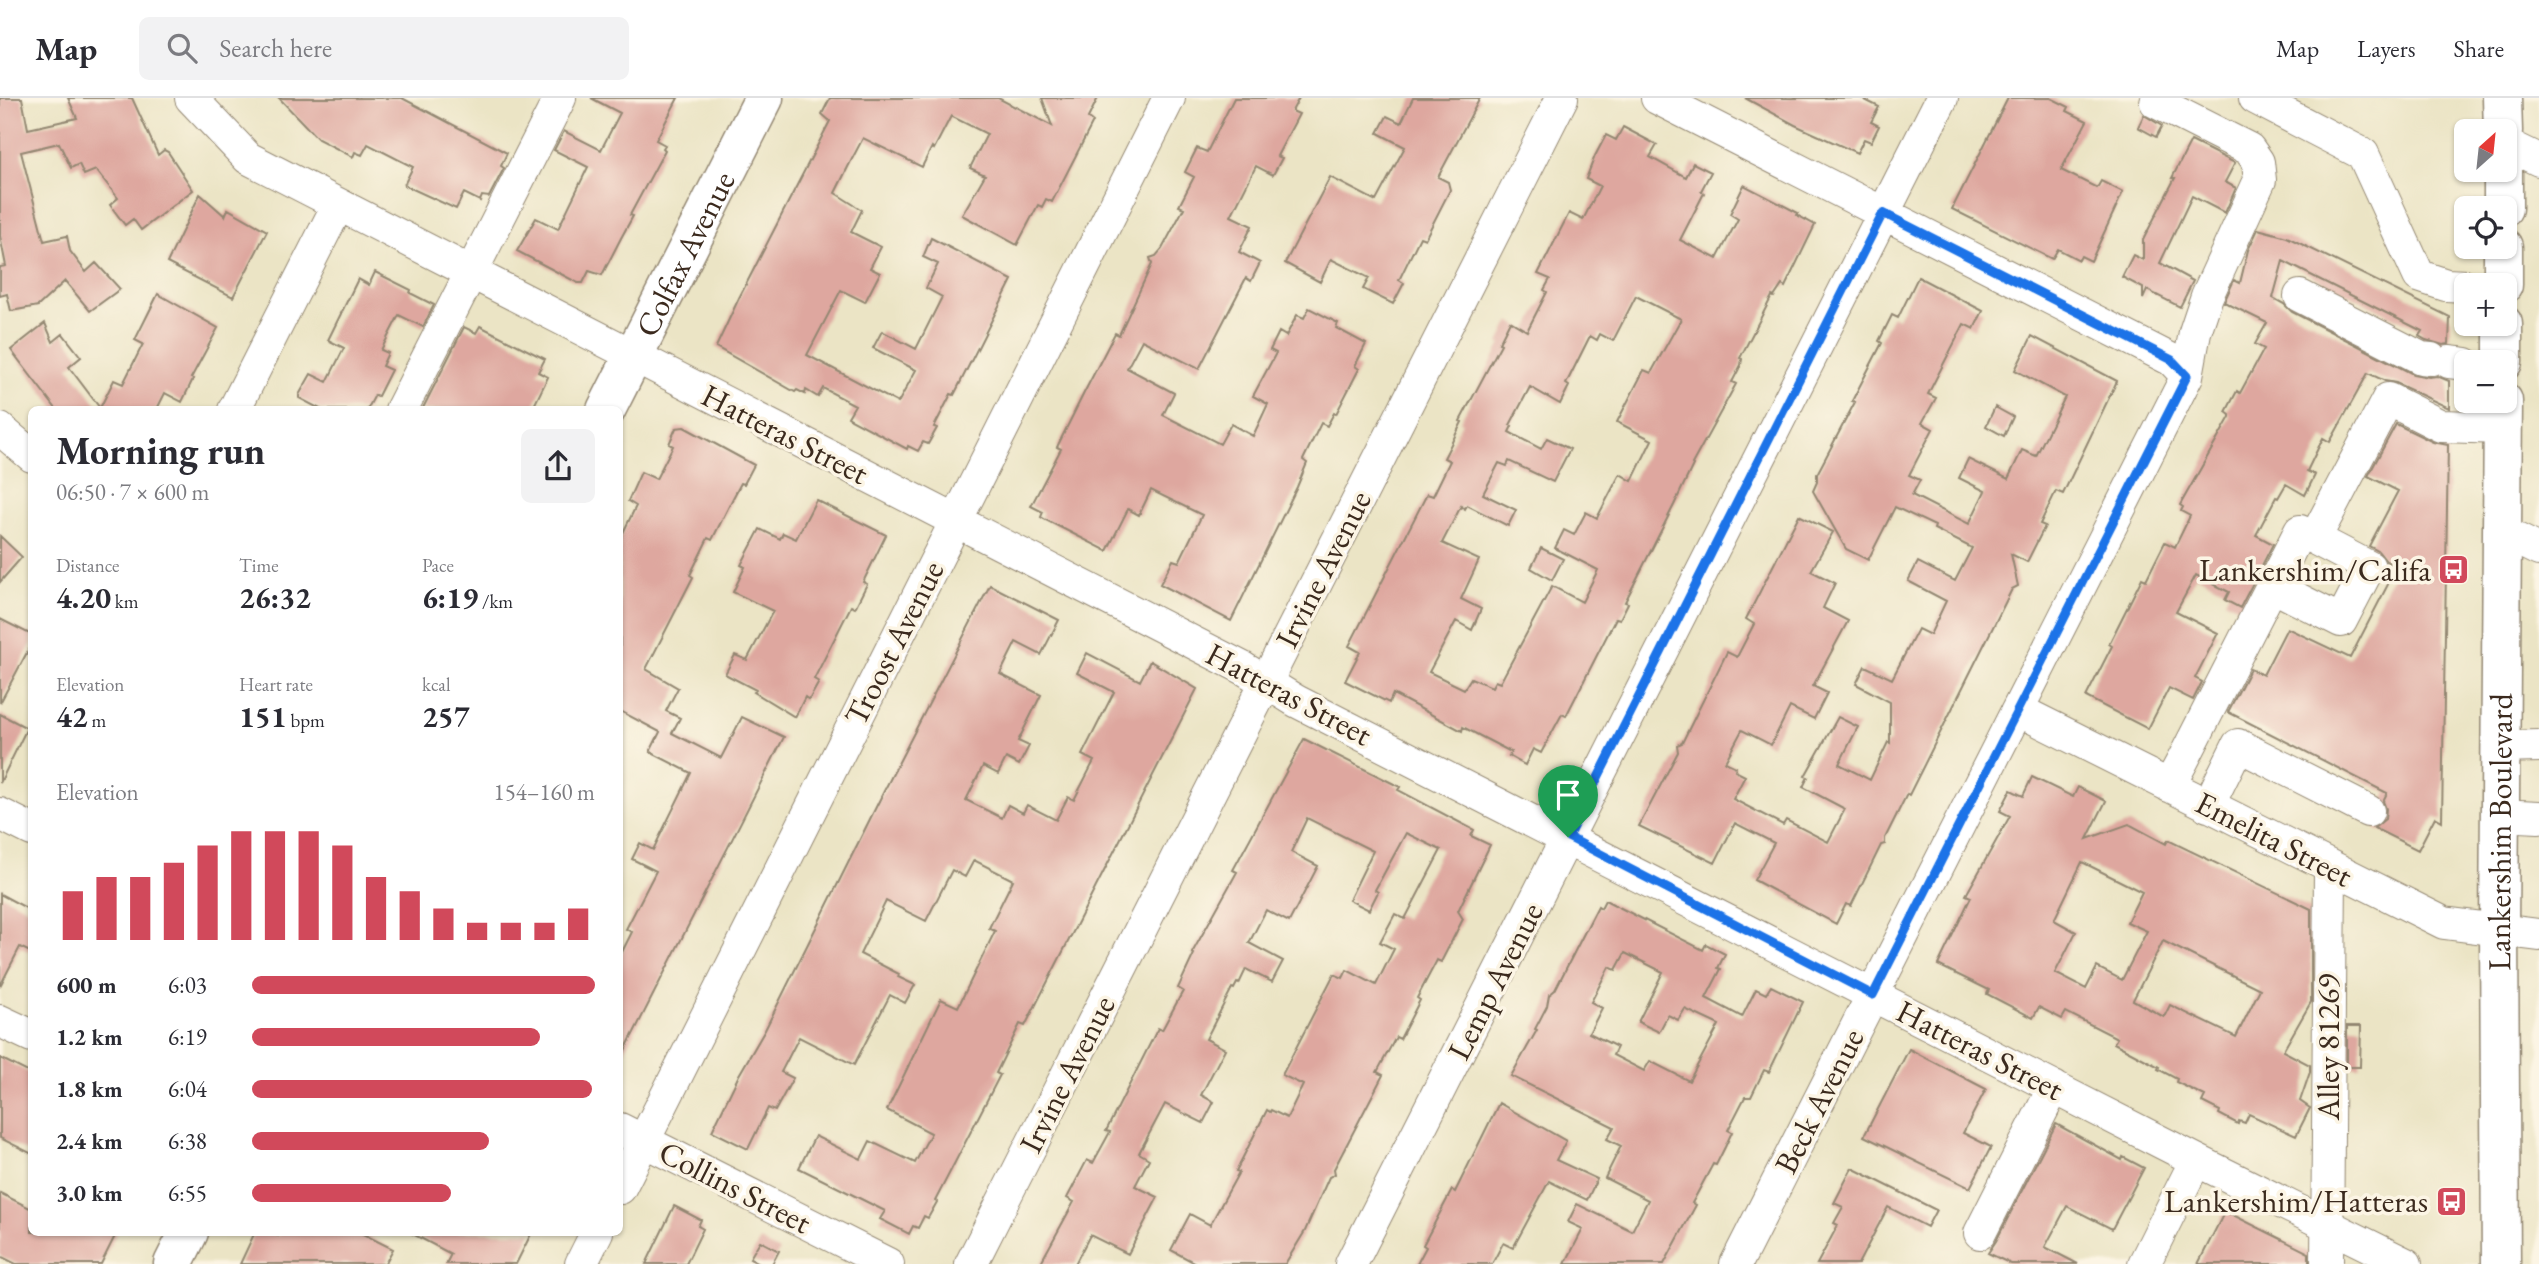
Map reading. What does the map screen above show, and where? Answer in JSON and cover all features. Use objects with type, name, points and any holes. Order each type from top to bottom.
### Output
[{"type":"main road","name":"Colfax Avenue","points":[[608,406],[764,98]]},
{"type":"main road","points":[[2502,98],[2503,119]]},
{"type":"main road","name":"Lankershim Boulevard","points":[[2501,1264],[2499,815],[2503,414]]},
{"type":"main road","points":[[173,1264],[188,1236]]},
{"type":"street","name":"Hatteras Street","points":[[191,98],[248,158],[1243,668],[1296,701],[1568,837],[2196,1160],[2406,1264]]},
{"type":"street","points":[[403,406],[560,98]]},
{"type":"street","name":"Troost Avenue","points":[[623,1174],[631,1135],[955,522],[1169,98]]},
{"type":"street","name":"Irvine Avenue","points":[[971,1264],[1562,98]]},
{"type":"street","points":[[1657,98],[2172,360],[2187,376]]},
{"type":"street","name":"Lemp Avenue","points":[[1351,1264],[1942,98]]},
{"type":"street","points":[[2255,98],[2363,154],[2419,276],[2454,285]]},
{"type":"street","name":"Beck Avenue","points":[[1736,1264],[2187,376],[2195,331],[2207,296],[2260,180],[2258,162],[2249,149],[2156,102]]},
{"type":"street","points":[[2517,149],[2539,160]]},
{"type":"street","points":[[236,406],[338,205]]},
{"type":"street","points":[[2300,296],[2421,358],[2449,362]]},
{"type":"street","points":[[2315,538],[2388,398],[2441,426],[2503,414]]},
{"type":"street","points":[[0,429],[28,453]]},
{"type":"street","points":[[2169,786],[2300,531],[2369,567],[2341,621],[2272,586]]},
{"type":"street","points":[[2502,532],[2539,550]]},
{"type":"street","name":"Emelita Street","points":[[2018,710],[2444,923],[2539,935]]},
{"type":"street","points":[[2208,806],[2238,745],[2368,811]]},
{"type":"street","points":[[2500,747],[2539,746]]},
{"type":"street","points":[[2499,815],[2539,817]]},
{"type":"street","name":"Alley 81269","points":[[2327,1264],[2330,867]]},
{"type":"street","points":[[0,1020],[28,1034]]},
{"type":"street","points":[[1980,1233],[2054,1087]]},
{"type":"street","name":"Collins Street","points":[[631,1135],[888,1264]]},
{"type":"street","points":[[2144,1264],[2196,1160]]},
{"type":"street","points":[[581,1264],[595,1236]]},
{"type":"building","points":[[0,98],[22,98],[28,129],[77,118],[68,98],[132,98],[158,155],[164,150],[168,152],[193,190],[141,230],[133,219],[125,225],[110,205],[118,198],[96,170],[84,175],[79,164],[71,168],[59,143],[21,152],[44,241],[67,236],[70,251],[86,272],[96,263],[120,289],[90,311],[65,281],[38,306],[11,311],[7,294],[0,296],[0,267],[6,266],[0,236]]},
{"type":"building","points":[[279,98],[402,98],[507,153],[501,166],[504,168],[489,197],[482,196],[480,201],[464,193],[456,209],[404,185],[413,167],[368,144],[362,155],[355,152],[353,157],[318,139]]},
{"type":"building","points":[[591,98],[678,98],[656,140],[665,145],[665,150],[602,275],[589,271],[583,283],[578,283],[517,251],[536,218],[558,229],[588,167],[554,150],[564,131],[601,150],[620,113]]},
{"type":"building","points":[[830,98],[998,98],[1052,126],[1042,98],[1098,98],[1088,118],[1093,122],[1052,202],[1046,199],[1042,207],[1038,205],[1017,245],[962,215],[985,175],[970,168],[987,134],[951,116],[922,167],[863,138],[852,159],[835,193],[862,210],[851,232],[881,247],[870,268],[880,273],[865,302],[841,290],[807,355],[898,403],[916,370],[873,348],[882,331],[916,349],[942,297],[926,288],[938,264],[923,257],[931,238],[1012,280],[954,395],[951,394],[934,427],[937,428],[928,444],[923,442],[918,451],[908,446],[907,449],[851,419],[848,417],[855,405],[823,388],[818,397],[806,390],[805,394],[797,390],[795,392],[716,347],[830,121],[822,114]]},
{"type":"building","points":[[1234,98],[1299,98],[1292,111],[1299,114],[1277,156],[1282,158],[1273,175],[1256,166],[1231,216],[1252,226],[1239,252],[1260,263],[1251,281],[1246,278],[1199,369],[1142,340],[1127,368],[1174,393],[1163,415],[1220,444],[1231,424],[1253,436],[1268,404],[1253,396],[1276,353],[1270,350],[1279,332],[1286,336],[1297,315],[1304,318],[1309,308],[1338,323],[1336,328],[1366,344],[1355,366],[1359,369],[1336,414],[1334,413],[1327,426],[1321,423],[1303,460],[1307,463],[1297,487],[1231,621],[1160,584],[1173,560],[1179,562],[1202,515],[1151,490],[1139,515],[1128,509],[1107,551],[1046,520],[1041,517],[1043,512],[1031,506],[1061,449],[1057,447],[1084,393],[1115,333],[1119,335],[1152,264],[1150,258],[1162,249],[1184,208],[1179,206],[1194,177],[1185,172],[1197,148],[1207,152]]},
{"type":"building","points":[[1413,98],[1480,98],[1438,177],[1448,182],[1450,190],[1425,239],[1420,237],[1399,280],[1404,283],[1393,304],[1363,289],[1369,278],[1331,259],[1320,282],[1285,263],[1330,177],[1376,201],[1405,147],[1378,133],[1387,116],[1401,123]]},
{"type":"building","points":[[1745,98],[1861,98],[1879,107],[1871,122],[1879,126],[1871,142],[1864,139],[1857,153],[1795,125]]},
{"type":"building","points":[[2008,98],[2051,98],[2069,107],[2067,111],[2087,121],[2061,170],[2097,188],[2101,181],[2123,192],[2091,261],[2081,256],[2079,260],[2058,249],[2052,259],[1952,209]]},
{"type":"building","points":[[2144,115],[2162,126],[2156,137],[2138,127]]},
{"type":"building","points":[[1623,127],[1657,145],[1650,157],[1686,177],[1693,163],[1711,172],[1701,191],[1704,193],[1680,240],[1717,259],[1738,219],[1730,214],[1744,185],[1798,213],[1797,215],[1815,225],[1785,287],[1782,285],[1774,297],[1772,296],[1740,358],[1741,365],[1732,382],[1736,384],[1692,464],[1625,602],[1628,603],[1620,619],[1616,618],[1566,716],[1562,714],[1541,753],[1533,749],[1525,765],[1509,756],[1511,752],[1463,727],[1462,731],[1393,694],[1389,703],[1345,681],[1360,652],[1349,646],[1427,494],[1433,496],[1450,461],[1444,458],[1462,422],[1460,421],[1501,344],[1499,343],[1510,321],[1527,331],[1547,292],[1544,290],[1550,279],[1538,274],[1569,213],[1583,220],[1600,186],[1586,179],[1606,135],[1616,140]],"holes":[[[1636,296],[1681,319],[1651,373],[1644,370],[1617,422],[1652,440],[1632,481],[1620,474],[1597,518],[1586,512],[1574,535],[1564,530],[1555,548],[1598,570],[1582,602],[1552,586],[1500,683],[1495,681],[1492,687],[1471,678],[1464,689],[1429,672],[1456,621],[1472,630],[1481,609],[1461,599],[1479,560],[1442,543],[1461,506],[1465,509],[1467,505],[1508,526],[1516,510],[1483,494],[1499,463],[1507,466],[1509,461],[1553,482],[1570,449],[1547,438],[1541,449],[1509,432],[1530,387],[1560,404],[1569,386],[1566,384],[1590,336],[1597,340],[1600,334],[1613,341]]]},
{"type":"building","points":[[2191,141],[2235,163],[2225,182],[2236,188],[2225,213],[2192,196],[2160,263],[2193,281],[2180,307],[2147,290],[2143,299],[2143,288],[2122,277],[2133,255],[2143,260],[2143,240]]},
{"type":"building","points":[[200,194],[225,216],[228,209],[267,231],[233,297],[167,263]]},
{"type":"building","points":[[2258,229],[2287,237],[2450,317],[2449,344],[2426,340],[2419,336],[2422,331],[2283,261],[2273,298],[2292,312],[2413,374],[2437,376],[2449,381],[2449,408],[2368,373],[2330,442],[2323,438],[2307,471],[2315,475],[2305,495],[2286,484],[2278,498],[2276,497],[2256,535],[2273,544],[2240,608],[2225,600],[2229,592],[2196,575],[2176,612],[2218,633],[2195,678],[2202,682],[2193,700],[2169,688],[2148,729],[2086,697],[2142,578],[2146,580],[2165,542],[2175,547],[2190,516],[2181,511],[2183,507],[2180,505],[2230,417],[2226,412],[2237,391],[2240,393],[2264,349],[2255,344],[2267,323],[2224,302],[2234,280],[2240,283],[2248,250]]},
{"type":"building","points":[[375,272],[434,305],[423,327],[399,315],[381,350],[388,353],[382,366],[391,370],[378,396],[375,395],[369,406],[314,406],[299,398],[311,374],[327,382],[344,348],[328,340],[358,279],[369,285]]},
{"type":"building","points":[[1918,277],[1983,311],[1974,329],[1964,324],[1928,394],[1936,398],[1922,423],[1933,429],[1909,475],[1920,480],[1912,495],[1969,524],[1985,491],[1959,478],[1968,459],[2008,479],[2022,450],[2036,456],[2065,397],[2015,370],[2032,336],[2117,381],[2063,494],[2056,491],[2040,524],[2045,526],[2027,562],[2011,554],[2018,586],[2012,589],[1885,838],[1885,844],[1881,845],[1851,906],[1846,904],[1836,924],[1754,880],[1774,843],[1735,823],[1715,863],[1639,826],[1678,752],[1677,745],[1682,743],[1727,652],[1737,657],[1754,624],[1746,619],[1799,515],[1833,532],[1811,571],[1835,583],[1823,608],[1848,621],[1813,686],[1827,693],[1814,719],[1790,707],[1771,745],[1742,730],[1725,762],[1736,767],[1735,771],[1745,776],[1733,799],[1783,825],[1786,820],[1828,842],[1845,809],[1803,787],[1808,777],[1805,776],[1838,717],[1858,727],[1839,764],[1870,780],[1888,742],[1890,743],[1890,702],[1856,684],[1865,666],[1892,679],[1918,629],[1930,635],[1946,601],[1908,581],[1918,562],[1955,581],[1972,548],[1895,507],[1868,560],[1846,549],[1813,491],[1817,474],[1882,343],[1879,341],[1892,315],[1898,318]]},
{"type":"building","points":[[158,294],[218,328],[191,378],[193,379],[182,402],[165,393],[158,406],[101,406],[114,380],[123,384],[143,344],[135,340]]},
{"type":"building","points":[[45,323],[53,342],[63,334],[81,357],[69,367],[98,406],[54,406],[11,350]]},
{"type":"building","points":[[480,326],[545,359],[538,372],[548,377],[534,406],[424,406],[464,327],[476,333]]},
{"type":"building","points":[[1995,407],[2013,417],[2004,436],[1986,426]]},
{"type":"building","points":[[2396,424],[2433,442],[2448,445],[2442,821],[2435,817],[2418,850],[2374,828],[2385,819],[2383,801],[2387,793],[2228,712],[2250,669],[2263,675],[2287,628],[2350,658],[2397,567],[2369,546],[2398,491],[2368,476]]},
{"type":"building","points":[[684,427],[754,465],[744,484],[741,483],[712,540],[708,538],[690,575],[693,577],[646,669],[678,688],[666,711],[680,718],[672,733],[721,758],[742,717],[784,737],[623,1054],[623,950],[632,932],[626,929],[656,871],[632,859],[640,843],[653,850],[691,773],[650,752],[660,732],[623,713],[623,533],[636,506],[628,501],[641,472],[656,479],[673,446],[669,444],[676,428]]},
{"type":"building","points":[[816,500],[886,535],[863,582],[867,584],[855,608],[851,606],[814,679],[819,682],[809,700],[805,697],[795,717],[754,692],[756,690],[725,674],[735,655],[747,660],[773,611],[733,592],[745,567],[741,565],[760,529],[780,539],[783,533],[796,539]]},
{"type":"building","points":[[0,536],[22,557],[0,582]]},
{"type":"building","points":[[1541,548],[1563,559],[1552,580],[1531,568]]},
{"type":"building","points":[[990,585],[1059,620],[1041,655],[1016,642],[1000,674],[1041,695],[1018,741],[1029,746],[1019,765],[1006,758],[998,774],[983,766],[966,800],[1002,818],[1008,805],[1023,813],[1027,805],[1056,820],[1068,797],[1074,800],[1094,761],[1082,755],[1114,692],[1077,673],[1087,653],[1140,681],[1150,661],[1197,689],[1025,1026],[1020,1024],[996,1073],[1000,1075],[935,1201],[937,1202],[928,1218],[924,1216],[918,1228],[913,1226],[909,1234],[880,1219],[885,1211],[799,1168],[815,1136],[861,1159],[870,1141],[915,1163],[931,1133],[887,1110],[941,999],[958,1007],[995,931],[989,928],[1013,880],[974,860],[965,877],[952,870],[926,921],[886,901],[860,954],[915,985],[905,1003],[890,995],[854,1065],[799,1037],[781,1072],[793,1078],[775,1111],[768,1108],[748,1149],[712,1131]]},
{"type":"building","points":[[0,619],[28,633],[28,650],[0,703]]},
{"type":"building","points":[[0,714],[27,728],[0,783]]},
{"type":"building","points":[[1304,739],[1400,787],[1398,790],[1474,830],[1471,836],[1490,845],[1458,911],[1463,919],[1441,962],[1437,960],[1417,998],[1420,1000],[1400,1039],[1396,1037],[1377,1072],[1383,1075],[1334,1169],[1335,1174],[1329,1177],[1305,1231],[1285,1264],[1197,1264],[1171,1250],[1190,1214],[1210,1225],[1239,1172],[1236,1171],[1267,1110],[1287,1118],[1303,1085],[1282,1075],[1334,974],[1343,978],[1347,970],[1376,985],[1394,949],[1380,942],[1395,914],[1405,919],[1441,850],[1406,833],[1375,890],[1378,892],[1369,910],[1349,900],[1373,851],[1307,818],[1291,852],[1318,866],[1289,922],[1266,910],[1249,943],[1283,961],[1272,982],[1246,969],[1239,984],[1232,988],[1206,1039],[1225,1049],[1201,1095],[1214,1102],[1203,1123],[1165,1104],[1139,1153],[1149,1159],[1135,1186],[1158,1197],[1128,1254],[1090,1235],[1075,1264],[1040,1264],[1074,1202],[1067,1198],[1087,1160],[1093,1163],[1110,1132],[1106,1131],[1158,1028],[1162,1030],[1183,991],[1178,988],[1194,954],[1192,953],[1237,872],[1233,870]]},
{"type":"building","points":[[2032,777],[2073,797],[2078,787],[2106,801],[2087,839],[2129,824],[2166,844],[2168,840],[2311,909],[2311,1002],[2283,1051],[2310,1065],[2300,1101],[2310,1108],[2296,1136],[2249,1114],[2245,1123],[2239,1121],[2238,1124],[2202,1102],[2205,1096],[2176,1082],[2177,1079],[2158,1069],[2159,1067],[2114,1043],[2117,1038],[2066,1012],[2062,1019],[2039,1007],[2033,1018],[1987,994],[1989,990],[1938,965],[1971,897],[1966,895],[2010,816],[2000,811],[2011,790],[2023,796]],"holes":[[[2082,862],[2142,892],[2127,922],[2147,931],[2122,980],[2097,967],[2086,989],[2055,973],[2076,932],[2054,920]],[[2163,941],[2260,989],[2236,1037],[2170,1005],[2164,1017],[2133,1000]]]},
{"type":"building","points":[[0,894],[28,909],[28,951],[20,947],[0,986]]},
{"type":"building","points":[[1605,900],[1703,950],[1706,944],[1725,954],[1718,968],[1721,969],[1706,998],[1742,1017],[1756,989],[1766,994],[1771,986],[1803,1002],[1769,1072],[1764,1070],[1751,1097],[1745,1097],[1728,1130],[1732,1132],[1725,1147],[1692,1203],[1696,1205],[1664,1264],[1565,1264],[1583,1229],[1568,1222],[1577,1204],[1632,1231],[1648,1200],[1605,1178],[1621,1146],[1607,1139],[1614,1127],[1511,1076],[1537,1030],[1535,1029],[1547,1006],[1549,995],[1555,990],[1598,906],[1601,908]],"holes":[[[1625,953],[1663,972],[1638,1022],[1659,1032],[1668,1015],[1678,1020],[1685,1009],[1719,1025],[1689,1081],[1650,1061],[1644,1071],[1613,1055],[1617,1047],[1589,1033],[1602,1008],[1591,1002],[1609,967],[1616,970]]]},
{"type":"building","points":[[2347,1026],[2361,1026],[2360,1067],[2347,1067]]},
{"type":"building","points":[[1909,1049],[1986,1089],[1963,1133],[1991,1147],[1970,1188],[1864,1136]]},
{"type":"building","points":[[0,1058],[28,1072],[28,1152],[0,1138]]},
{"type":"building","points":[[1499,1103],[1566,1141],[1556,1160],[1597,1179],[1587,1200],[1549,1181],[1513,1248],[1503,1243],[1492,1264],[1417,1264],[1426,1247],[1423,1245],[1452,1190],[1455,1192]]},
{"type":"building","points":[[2056,1124],[2122,1160],[2123,1157],[2144,1168],[2112,1229],[2067,1206],[2045,1247],[2078,1264],[2011,1264],[1988,1253]]},
{"type":"building","points":[[1852,1168],[1936,1210],[1927,1227],[1888,1207],[1858,1264],[1817,1264],[1838,1225],[1834,1223],[1843,1207],[1834,1203]]},
{"type":"building","points":[[0,1193],[28,1207],[28,1236],[115,1236],[101,1264],[16,1264],[0,1256]]},
{"type":"building","points":[[674,1206],[701,1220],[698,1226],[703,1229],[686,1264],[646,1264]]},
{"type":"building","points":[[2225,1211],[2309,1253],[2309,1264],[2198,1264]]},
{"type":"building","points":[[253,1236],[367,1236],[393,1249],[385,1264],[240,1264]]},
{"type":"building","points":[[417,1236],[530,1236],[516,1264],[446,1264],[451,1254]]},
{"type":"building","points":[[760,1241],[779,1251],[772,1264],[761,1264],[750,1258]]},
{"type":"place","name":"Lankershim/Califa","points":[[2454,570]]},
{"type":"place","name":"Lankershim/Hatteras","points":[[2451,1201]]},
{"type":"route","points":[[1883,213],[2172,360],[2187,376],[1873,995],[1568,837],[1883,213]]}]
